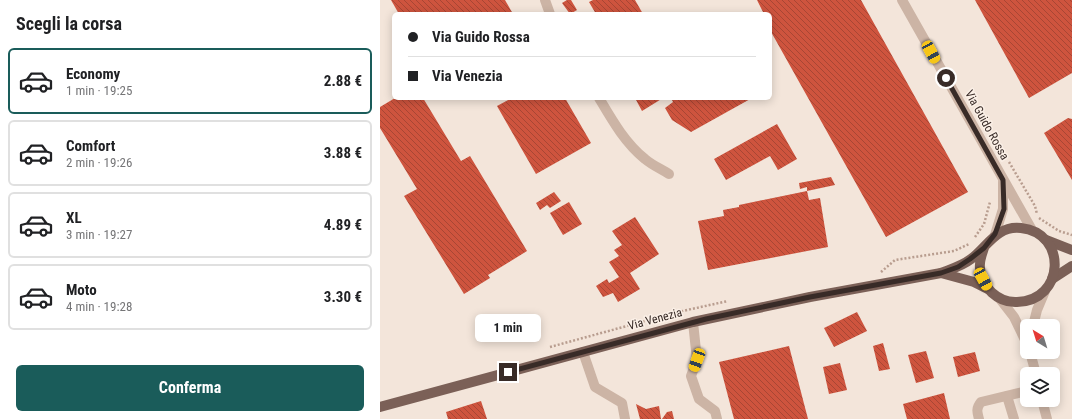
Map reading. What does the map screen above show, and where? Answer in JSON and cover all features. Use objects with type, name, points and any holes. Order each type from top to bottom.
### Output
[{"type":"main road","points":[[995,234],[1007,229],[1019,227],[1032,230],[1040,234],[1046,240],[1052,249],[1055,259],[1055,269],[1052,279],[1044,292]]},
{"type":"main road","name":"Via Venezia","points":[[380,407],[693,322],[810,297],[941,273],[958,267],[970,259],[984,248],[995,234]]},
{"type":"main road","points":[[1046,240],[1072,250]]},
{"type":"main road","name":"Via Venezia","points":[[984,248],[980,269],[988,289]]},
{"type":"main road","points":[[1052,279],[1072,266]]},
{"type":"main road","name":"Via Venezia","points":[[941,273],[974,282],[988,289],[1000,298],[1012,302],[1024,302],[1035,298],[1044,292]]},
{"type":"street","points":[[545,0],[549,12]]},
{"type":"street","name":"Via Guido Rossa","points":[[902,0],[1032,230]]},
{"type":"street","points":[[600,100],[614,123],[630,144],[645,159],[669,174]]},
{"type":"street","name":"Via Guido Rossa","points":[[995,234],[1004,209],[1003,180]]},
{"type":"street","points":[[1035,319],[1044,292]]},
{"type":"street","points":[[1000,298],[1014,317],[1020,329]]},
{"type":"street","points":[[693,322],[697,360],[692,376],[699,399],[716,411],[717,419]]},
{"type":"street","points":[[583,352],[595,387],[622,403],[625,419]]},
{"type":"street","points":[[979,419],[977,411],[981,402],[1020,393]]},
{"type":"street","points":[[1007,396],[1014,419]]},
{"type":"street","points":[[1044,407],[1047,419]]},
{"type":"path","points":[[1009,162],[1035,206],[1038,218],[1059,231],[1072,235]]},
{"type":"building","points":[[391,0],[505,0],[512,12],[398,12]]},
{"type":"building","points":[[567,0],[571,0],[577,10],[569,12],[562,3]]},
{"type":"building","points":[[593,0],[635,0],[642,12],[595,12],[589,2]]},
{"type":"building","points":[[757,0],[861,0],[968,192],[886,237],[772,34],[772,12],[763,12]]},
{"type":"building","points":[[975,0],[1072,0],[1072,73],[1029,98]]},
{"type":"building","points":[[392,100],[424,100],[461,161],[470,156],[527,251],[488,275],[490,278],[464,294],[404,196],[417,189],[380,128],[380,107]]},
{"type":"building","points":[[508,100],[566,100],[591,143],[536,174],[497,106]]},
{"type":"building","points":[[636,100],[660,100],[642,111]]},
{"type":"building","points":[[672,100],[748,100],[691,132],[672,120],[665,108],[673,102]]},
{"type":"building","points":[[1068,118],[1072,119],[1072,180],[1044,133]]},
{"type":"building","points":[[777,124],[797,159],[778,170],[770,156],[726,180],[714,159]]},
{"type":"building","points":[[831,177],[835,185],[807,191],[807,187],[800,189],[799,183]]},
{"type":"building","points":[[807,191],[809,200],[820,198],[828,247],[708,270],[698,221],[724,216],[723,210],[739,207],[739,205]]},
{"type":"building","points":[[554,192],[561,201],[550,208],[547,205],[540,210],[536,203]]},
{"type":"building","points":[[569,202],[582,224],[563,235],[550,213]]},
{"type":"building","points":[[635,217],[659,254],[630,273],[640,289],[618,302],[613,293],[603,297],[596,286],[607,279],[609,283],[619,277],[609,262],[619,256],[614,250],[622,245],[612,231]]},
{"type":"building","points":[[857,312],[867,331],[834,347],[824,328]]},
{"type":"building","points":[[883,343],[890,369],[879,371],[873,346]]},
{"type":"building","points":[[789,346],[808,419],[734,419],[719,362]]},
{"type":"building","points":[[926,351],[934,378],[916,383],[908,355]]},
{"type":"building","points":[[975,352],[980,371],[958,377],[953,357]]},
{"type":"building","points":[[840,363],[847,390],[829,394],[823,367]]},
{"type":"building","points":[[944,393],[950,419],[907,419],[903,404]]},
{"type":"building","points":[[481,401],[487,419],[448,419],[446,412]]},
{"type":"building","points":[[636,404],[646,409],[659,406],[661,419],[640,419]]},
{"type":"building","points":[[672,411],[674,419],[662,419],[667,412]]},
{"type":"route","points":[[508,372],[693,322],[754,308],[881,283],[941,273],[958,267],[970,259],[984,248],[995,234],[1004,209],[1003,180],[946,78]]}]
